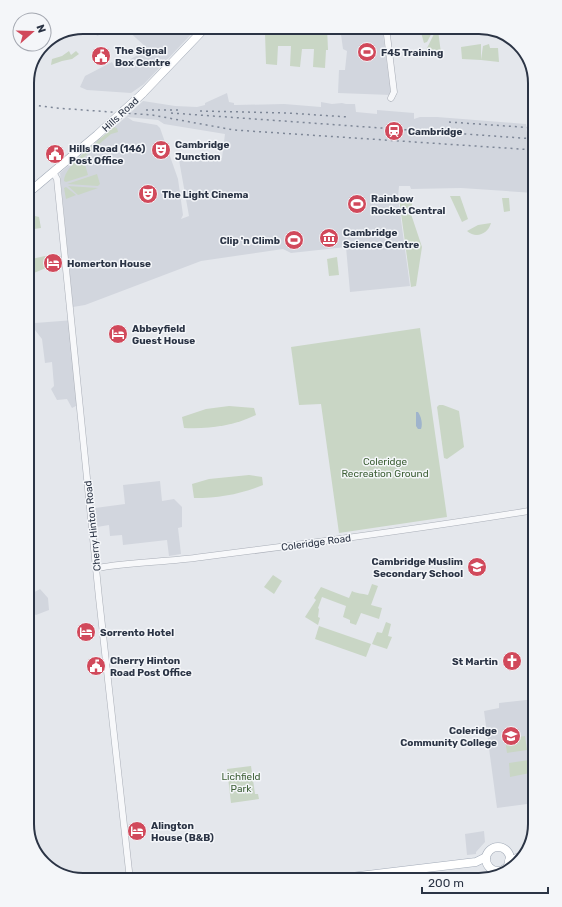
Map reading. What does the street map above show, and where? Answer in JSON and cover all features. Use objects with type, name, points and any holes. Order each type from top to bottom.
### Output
[{"type":"main road","name":"Hills Road","points":[[34,188],[97,136],[142,94],[199,34]]},
{"type":"main road","points":[[494,870],[491,869],[487,860],[490,851],[496,847],[504,849],[509,858]]},
{"type":"main road","points":[[504,866],[509,858],[515,857]]},
{"type":"main road","points":[[384,873],[487,860]]},
{"type":"street","points":[[387,34],[394,92],[391,98]]},
{"type":"street","name":"Cherry Hinton Road","points":[[53,172],[57,179],[129,873]]},
{"type":"street","name":"Coleridge Road","points":[[97,568],[243,552],[451,524],[528,511]]},
{"type":"shaded area","points":[[132,34],[191,34],[144,84],[131,93],[87,90],[80,87],[85,76],[112,62],[115,68],[148,49]]},
{"type":"shaded area","points":[[341,34],[383,34],[391,95],[338,93],[339,70],[345,70],[347,51],[343,49]]},
{"type":"shaded area","points":[[227,93],[229,102],[234,103],[234,105],[284,104],[321,107],[321,102],[332,104],[342,103],[355,104],[356,112],[377,114],[377,110],[414,113],[414,119],[420,117],[437,117],[526,124],[528,141],[528,193],[461,188],[411,189],[410,186],[399,186],[398,198],[410,286],[350,292],[346,247],[291,253],[283,249],[201,261],[85,305],[73,307],[60,173],[143,101],[175,106],[197,107],[205,105],[205,103]],"holes":[[[127,117],[158,120],[164,124],[225,134],[222,158],[180,154],[179,160],[189,216],[181,219],[183,215],[178,179],[160,128],[157,125],[133,121]]]},
{"type":"shaded area","points":[[74,320],[82,403],[72,408],[67,399],[57,400],[51,389],[54,386],[52,362],[45,363],[42,339],[35,330],[35,323]]},
{"type":"shaded area","points":[[160,481],[162,501],[174,499],[182,507],[182,527],[178,528],[181,554],[169,556],[167,540],[123,545],[122,535],[110,536],[109,525],[97,527],[95,508],[125,504],[123,485]]},
{"type":"shaded area","points":[[40,589],[48,598],[49,610],[36,615],[34,614],[34,592]]},
{"type":"shaded area","name":"Coleridge Community College","points":[[528,700],[528,804],[497,808],[484,711],[499,708],[499,703]]},
{"type":"shaded area","points":[[484,831],[485,842],[476,854],[467,855],[465,834]]},
{"type":"green space","points":[[265,34],[327,34],[328,50],[326,50],[325,68],[313,67],[314,49],[302,49],[300,67],[290,66],[291,46],[278,46],[277,65],[266,64]]},
{"type":"green space","points":[[421,34],[431,34],[427,42],[424,43]]},
{"type":"green space","points":[[434,34],[439,34],[441,53],[426,52]]},
{"type":"green space","points":[[481,44],[481,60],[462,59],[461,47]]},
{"type":"green space","points":[[489,44],[490,48],[498,48],[499,62],[481,60],[483,46]]},
{"type":"green space","points":[[69,51],[71,55],[76,51],[79,54],[72,59],[51,65],[52,59],[62,56]]},
{"type":"green space","points":[[114,127],[117,128],[118,132],[111,134],[84,157],[88,175],[66,182],[64,181],[70,167]]},
{"type":"green space","points":[[97,174],[100,184],[98,186],[67,184]]},
{"type":"green space","points":[[68,186],[98,188],[78,195]]},
{"type":"green space","points":[[66,187],[76,195],[66,199],[64,188]]},
{"type":"green space","points":[[450,196],[460,196],[468,219],[462,222]]},
{"type":"green space","points":[[413,197],[411,214],[422,247],[416,286],[411,287],[399,198]]},
{"type":"green space","points":[[502,198],[509,198],[510,211],[504,212]]},
{"type":"green space","points":[[34,217],[39,217],[41,228],[34,229]]},
{"type":"green space","points":[[491,223],[487,230],[478,235],[474,235],[467,231],[478,225]]},
{"type":"green space","points":[[45,256],[46,268],[34,273],[34,258]]},
{"type":"green space","points":[[337,257],[339,275],[329,276],[327,259]]},
{"type":"green space","name":"Coleridge Recreation Ground","points":[[420,328],[447,517],[339,533],[321,404],[299,405],[291,347]]},
{"type":"green space","points":[[439,405],[459,411],[464,447],[447,459],[444,458],[437,407]]},
{"type":"green space","points":[[229,406],[254,408],[256,415],[239,422],[221,426],[184,428],[182,417],[206,409]]},
{"type":"green space","points":[[249,475],[262,477],[263,485],[230,495],[194,498],[192,484],[209,479]]},
{"type":"green space","points":[[273,575],[282,581],[274,594],[264,587]]},
{"type":"green space","points":[[372,584],[378,586],[371,605],[382,608],[379,619],[361,613],[356,625],[350,623],[350,620],[343,617],[346,606],[322,597],[318,608],[318,617],[320,618],[318,625],[305,617],[316,600],[314,598],[321,587],[349,598],[352,591],[368,595]]},
{"type":"green space","points":[[386,622],[391,624],[388,636],[392,637],[387,649],[372,644],[377,632],[382,633]]},
{"type":"green space","points":[[319,626],[371,644],[366,657],[315,639]]},
{"type":"green space","points":[[525,736],[527,750],[507,753],[505,739]]},
{"type":"green space","points":[[528,760],[528,773],[510,777],[509,763]]},
{"type":"green space","name":"Lichfield Park","points":[[251,766],[255,794],[258,794],[259,799],[231,803],[227,769]]},
{"type":"water","points":[[416,412],[418,412],[421,418],[421,429],[418,429],[416,426]]},
{"type":"railway","points":[[34,105],[152,115],[234,130],[528,150]]},
{"type":"railway","points":[[146,110],[178,110]]},
{"type":"railway","points":[[200,111],[287,113],[348,117]]},
{"type":"railway","points":[[171,113],[528,138]]},
{"type":"railway","points":[[449,122],[528,128]]},
{"type":"place","name":"F45 Training","points":[[367,52]]},
{"type":"place","name":"The Signal Box Centre","points":[[101,56]]},
{"type":"place","name":"Cambridge","points":[[394,131]]},
{"type":"place","name":"Cambridge Junction","points":[[161,150]]},
{"type":"place","name":"Hills Road (146) Post Office","points":[[55,154]]},
{"type":"place","name":"The Light Cinema","points":[[148,194]]},
{"type":"place","name":"Rainbow Rocket Central","points":[[357,204]]},
{"type":"place","name":"Cambridge Science Centre","points":[[329,238]]},
{"type":"place","name":"Clip 'n Climb","points":[[294,240]]},
{"type":"place","name":"Homerton House","points":[[53,263]]},
{"type":"place","name":"Abbeyfield Guest House","points":[[118,334]]},
{"type":"place","name":"Cambridge Muslim Secondary School","points":[[477,567]]},
{"type":"place","name":"Sorrento Hotel","points":[[86,632]]},
{"type":"place","name":"St Martin","points":[[512,661]]},
{"type":"place","name":"Cherry Hinton Road Post Office","points":[[96,666]]},
{"type":"place","name":"Coleridge Community College","points":[[511,736]]},
{"type":"place","name":"Alington House (B&B)","points":[[137,831]]}]
